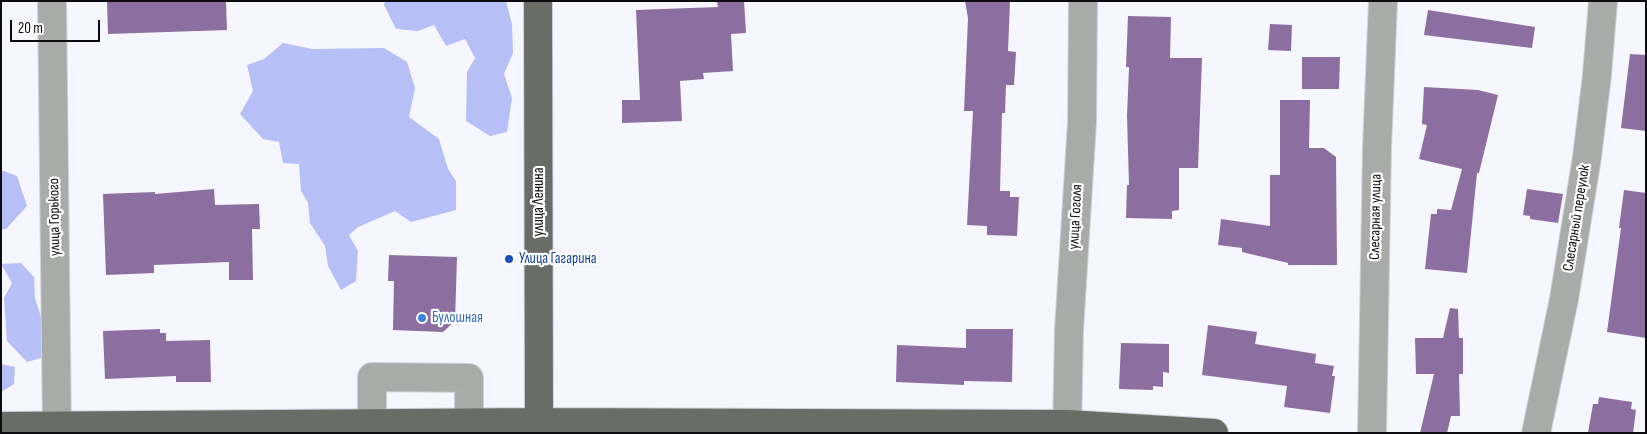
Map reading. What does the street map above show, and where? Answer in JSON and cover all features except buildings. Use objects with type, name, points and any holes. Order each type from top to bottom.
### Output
[{"type":"main road","name":"улица Ленина","points":[[538,1],[538,427]]},
{"type":"main road","points":[[1,426],[57,429],[469,423],[538,427],[1067,428],[1214,433]]},
{"type":"street","name":"улица Горького","points":[[52,1],[57,429]]},
{"type":"street","name":"улица Гоголя","points":[[1067,428],[1069,330],[1082,122],[1083,1]]},
{"type":"street","name":"Слесарная улица","points":[[1372,433],[1377,157],[1383,1]]},
{"type":"street","name":"Слесарный переулок","points":[[1536,433],[1564,299],[1587,157],[1597,75],[1603,1]]},
{"type":"street","points":[[372,423],[372,378],[469,378],[469,423]]},
{"type":"shaded area","points":[[385,1],[506,1],[512,24],[513,53],[504,74],[512,98],[507,132],[490,136],[466,121],[467,72],[475,58],[465,39],[446,46],[434,25],[418,31],[396,29],[384,5]]},
{"type":"shaded area","points":[[283,43],[312,49],[384,48],[407,62],[415,88],[409,117],[439,139],[448,169],[456,181],[456,210],[411,222],[395,211],[358,227],[349,235],[358,251],[356,281],[341,290],[328,266],[325,246],[310,223],[308,203],[301,191],[299,164],[283,163],[279,142],[263,139],[240,114],[253,91],[247,65],[264,59]]},
{"type":"shaded area","points":[[1,170],[17,176],[27,206],[6,229],[1,230]]},
{"type":"shaded area","points":[[21,263],[34,277],[35,298],[43,323],[44,357],[27,362],[7,341],[4,298],[12,283],[1,264]]},
{"type":"shaded area","points":[[1,364],[15,367],[14,384],[1,392]]},
{"type":"place","name":"Улица Гагарина","points":[[509,259]]},
{"type":"place","name":"Булошная","points":[[422,318]]}]
